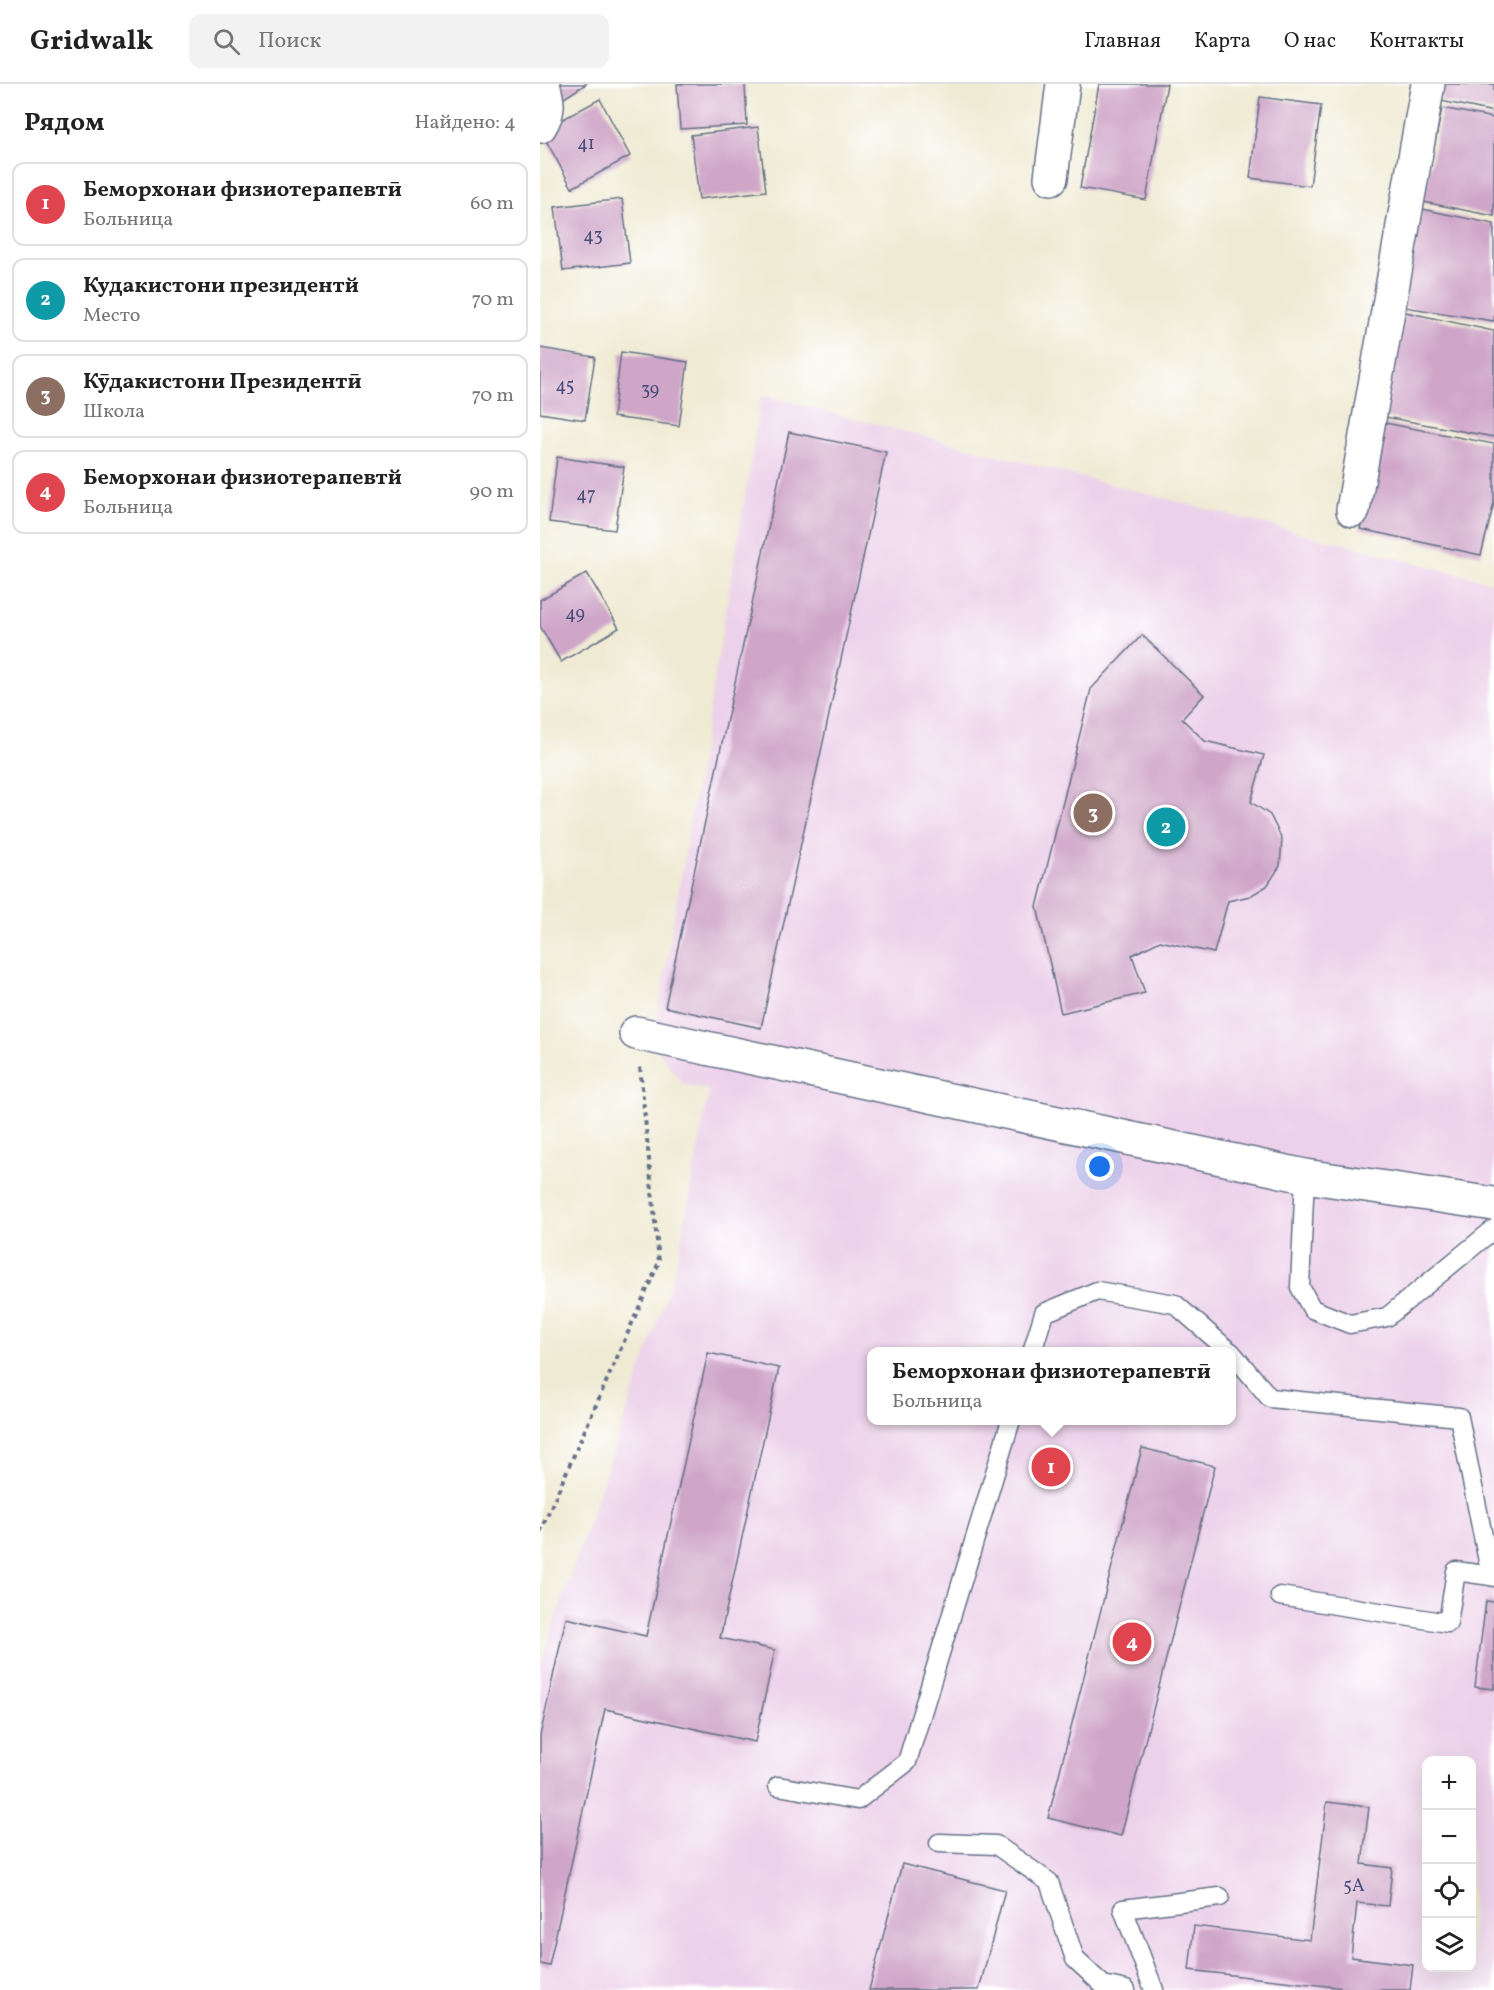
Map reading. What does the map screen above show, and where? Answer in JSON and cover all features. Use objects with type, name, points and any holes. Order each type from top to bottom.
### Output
[{"type":"street","points":[[540,126],[548,111],[543,84]]},
{"type":"street","points":[[1051,178],[1063,84]]},
{"type":"street","points":[[1353,510],[1428,84]]},
{"type":"street","points":[[636,1033],[1305,1176],[1494,1204]]},
{"type":"lane","points":[[1305,1176],[1300,1287],[1312,1309],[1350,1324],[1387,1317],[1494,1229]]},
{"type":"lane","points":[[1034,1347],[1044,1313],[1097,1292],[1175,1304],[1225,1347]]},
{"type":"lane","points":[[1236,1358],[1270,1398],[1459,1417],[1493,1577],[1456,1571],[1448,1623],[1280,1596]]},
{"type":"lane","points":[[778,1786],[858,1800],[907,1761],[1009,1425]]},
{"type":"lane","points":[[939,1843],[996,1845],[1049,1882],[1075,1959],[1103,1984],[1126,1990]]},
{"type":"lane","points":[[1154,1990],[1123,1908],[1220,1897]]},
{"type":"path","points":[[540,1532],[659,1262],[636,1033]]},
{"type":"shaded area","points":[[762,395],[1494,583],[1494,1990],[540,1990],[540,1665],[676,1268],[709,1090],[683,1084],[653,1044]]},
{"type":"building","points":[[551,84],[586,84],[555,104]]},
{"type":"building","points":[[677,84],[745,84],[747,125],[680,129]]},
{"type":"building","points":[[1099,84],[1167,84],[1146,200],[1080,188]]},
{"type":"building","points":[[1445,84],[1494,84],[1494,112],[1441,101]]},
{"type":"building","points":[[1260,97],[1321,105],[1310,186],[1250,178]]},
{"type":"building","points":[[600,99],[630,156],[572,188],[541,131]]},
{"type":"building","points":[[1442,108],[1494,118],[1494,216],[1423,202]]},
{"type":"building","points":[[758,127],[766,191],[699,199],[691,135]]},
{"type":"building","points":[[622,199],[630,263],[563,271],[555,207]]},
{"type":"building","points":[[1422,209],[1494,224],[1494,321],[1404,307]]},
{"type":"building","points":[[1405,312],[1494,331],[1494,437],[1385,417]]},
{"type":"building","points":[[540,348],[595,357],[585,420],[540,413]]},
{"type":"building","points":[[621,352],[688,362],[679,426],[613,417]]},
{"type":"building","points":[[1385,423],[1494,444],[1494,503],[1481,555],[1360,529]]},
{"type":"building","points":[[789,432],[886,452],[761,1028],[665,1007]]},
{"type":"building","points":[[557,457],[624,467],[615,530],[549,522]]},
{"type":"building","points":[[587,573],[619,628],[561,662],[540,626],[540,600]]},
{"type":"building","points":[[1142,635],[1204,695],[1182,719],[1205,741],[1264,755],[1251,802],[1270,815],[1282,839],[1280,866],[1267,886],[1250,896],[1228,901],[1214,953],[1160,941],[1132,955],[1145,993],[1061,1013],[1037,907],[1091,689]]},
{"type":"building","points":[[708,1353],[779,1368],[720,1638],[775,1650],[755,1742],[605,1709],[549,1966],[540,1964],[540,1736],[566,1618],[646,1636]]},
{"type":"building","points":[[1142,1448],[1215,1466],[1121,1836],[1048,1818]]},
{"type":"building","points":[[1486,1601],[1494,1602],[1494,1689],[1475,1687]]},
{"type":"building","points":[[1327,1802],[1369,1807],[1362,1864],[1392,1868],[1388,1906],[1357,1903],[1351,1957],[1413,1965],[1410,1990],[1361,1990],[1189,1970],[1194,1926],[1310,1940]]},
{"type":"building","points":[[902,1864],[1005,1890],[979,1990],[869,1990]]},
{"type":"place","name":"Кӯдакистони Президентӣ","points":[[1093,813]]},
{"type":"place","name":"Кудакистони президентй","points":[[1166,827]]},
{"type":"place","name":"Беморхонаи физиотерапевтӣ","points":[[1051,1467]]},
{"type":"place","name":"Беморхонаи физиотерапевтй","points":[[1132,1642]]}]
